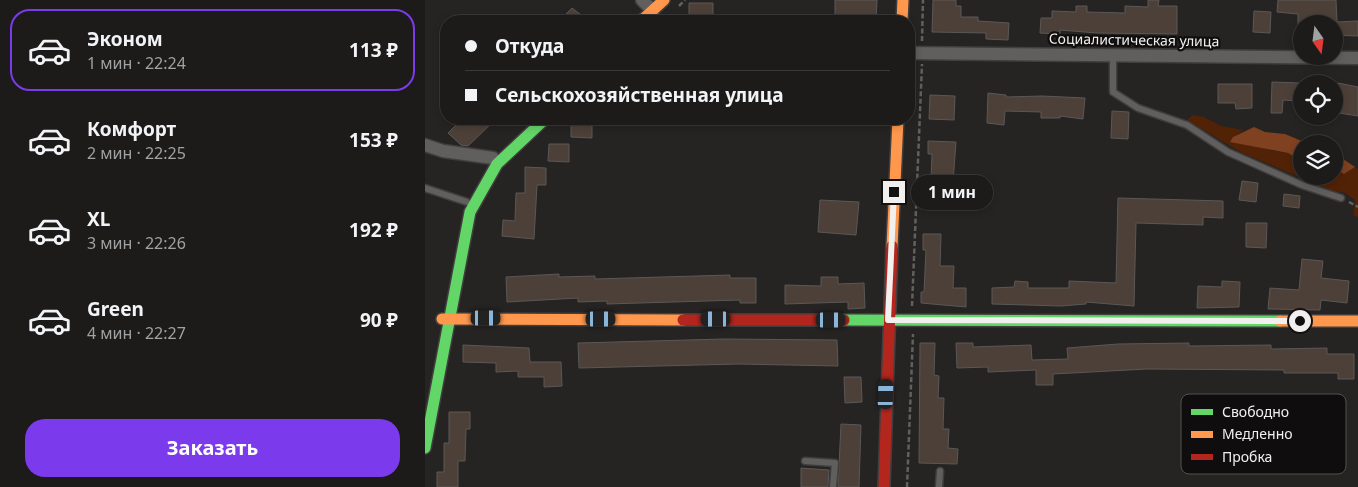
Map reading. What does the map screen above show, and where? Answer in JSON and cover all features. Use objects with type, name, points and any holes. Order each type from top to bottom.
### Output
[{"type":"street","points":[[642,0],[650,15]]},
{"type":"street","points":[[652,15],[665,0]]},
{"type":"street","points":[[652,15],[672,0]]},
{"type":"street","points":[[902,15],[903,0]]},
{"type":"street","name":"Социалистическая улица","points":[[915,53],[1358,58]]},
{"type":"street","points":[[425,448],[463,208],[493,158],[529,125]]},
{"type":"street","points":[[425,408],[469,212],[497,164],[539,125]]},
{"type":"street","points":[[884,487],[888,320],[897,125]]},
{"type":"street","points":[[425,145],[443,151],[493,158]]},
{"type":"street","points":[[445,318],[1358,321]]},
{"type":"lane","points":[[1113,54],[1113,92],[1138,108],[1187,125],[1228,152],[1302,185],[1341,198]]},
{"type":"lane","points":[[425,188],[467,202]]},
{"type":"lane","points":[[805,461],[835,463],[833,487]]},
{"type":"lane","points":[[939,487],[940,471]]},
{"type":"path","points":[[907,487],[923,0]]},
{"type":"shaded area","points":[[1193,115],[1204,117],[1221,126],[1244,130],[1233,137],[1293,156],[1293,174],[1242,153],[1187,120]]},
{"type":"shaded area","points":[[1254,127],[1265,132],[1285,134],[1293,137],[1293,156],[1288,153],[1230,142],[1233,137]]},
{"type":"shaded area","points":[[1343,159],[1355,167],[1343,173]]},
{"type":"shaded area","points":[[1355,167],[1358,169],[1358,217],[1353,215],[1355,200],[1345,193],[1318,185],[1343,185],[1343,173]]},
{"type":"building","points":[[835,0],[877,0],[876,15],[835,15]]},
{"type":"building","points":[[933,0],[956,0],[956,6],[961,6],[961,17],[978,17],[978,21],[1009,23],[1008,40],[986,39],[986,33],[932,32]]},
{"type":"building","points":[[1148,0],[1159,0],[1158,6],[1177,6],[1177,34],[1097,33],[1060,30],[1060,34],[1040,33],[1041,18],[1052,18],[1052,11],[1076,12],[1076,6],[1087,6],[1087,12],[1125,13],[1125,6],[1148,7]]},
{"type":"building","points":[[1278,0],[1336,0],[1337,15],[1298,15],[1277,12]]},
{"type":"building","points":[[689,3],[713,3],[713,15],[689,15]]},
{"type":"building","points":[[572,8],[581,15],[565,15]]},
{"type":"building","points":[[1254,11],[1271,12],[1270,33],[1253,32]]},
{"type":"building","points":[[1358,21],[1358,36],[1343,35],[1343,22]]},
{"type":"building","points":[[1272,82],[1293,83],[1293,101],[1283,100],[1282,113],[1271,113]]},
{"type":"building","points":[[1218,84],[1252,84],[1252,108],[1236,109],[1235,103],[1218,103]]},
{"type":"building","points":[[1343,84],[1358,87],[1358,116],[1343,114]]},
{"type":"building","points":[[988,93],[1006,95],[1006,97],[1085,98],[1083,119],[1060,116],[1060,118],[1041,118],[1041,112],[1005,111],[1004,125],[987,123]]},
{"type":"building","points":[[930,95],[955,96],[954,120],[929,119]]},
{"type":"building","points":[[1112,111],[1129,112],[1128,139],[1111,138]]},
{"type":"building","points":[[456,125],[490,125],[468,146],[461,145],[448,133]]},
{"type":"building","points":[[571,125],[592,125],[592,138],[571,137]]},
{"type":"building","points":[[928,141],[956,142],[953,182],[931,180],[932,154],[928,154]]},
{"type":"building","points":[[549,144],[569,144],[569,162],[548,161]]},
{"type":"building","points":[[525,167],[546,168],[546,185],[537,185],[534,239],[502,236],[503,220],[515,221],[516,193],[525,193]]},
{"type":"building","points":[[1242,181],[1258,183],[1256,202],[1239,200]]},
{"type":"building","points":[[1284,194],[1300,196],[1299,208],[1283,206]]},
{"type":"building","points":[[1118,198],[1223,201],[1223,218],[1203,217],[1203,225],[1136,223],[1134,306],[1086,302],[1086,304],[1061,306],[992,304],[992,288],[1014,287],[1015,281],[1028,282],[1028,288],[1069,288],[1069,281],[1116,283]]},
{"type":"building","points":[[820,200],[859,202],[856,235],[818,232]]},
{"type":"building","points":[[1246,223],[1267,223],[1266,248],[1246,247]]},
{"type":"building","points":[[923,234],[941,234],[940,266],[954,266],[953,288],[966,288],[966,307],[921,303],[921,292],[924,292],[926,250],[923,250]]},
{"type":"building","points":[[1302,259],[1323,261],[1321,278],[1349,281],[1347,303],[1321,300],[1320,310],[1268,309],[1270,288],[1299,290]]},
{"type":"building","points":[[559,274],[559,277],[595,276],[595,279],[730,275],[730,278],[756,278],[756,303],[740,303],[740,300],[607,304],[607,301],[578,302],[578,298],[507,302],[506,277]]},
{"type":"building","points":[[821,277],[838,277],[838,284],[864,283],[865,308],[848,309],[848,302],[785,304],[785,285],[821,286]]},
{"type":"building","points":[[1222,281],[1240,282],[1239,307],[1197,308],[1198,286],[1222,287]]},
{"type":"building","points":[[723,339],[837,340],[838,366],[738,364],[579,368],[578,343]]},
{"type":"building","points":[[920,343],[935,343],[934,375],[939,376],[938,398],[944,398],[943,429],[949,429],[948,448],[958,449],[957,464],[919,463]]},
{"type":"building","points":[[956,343],[973,343],[973,347],[1031,345],[1032,360],[1068,359],[1067,348],[1118,344],[1189,343],[1189,346],[1271,345],[1271,349],[1327,348],[1327,354],[1354,354],[1354,379],[1338,379],[1338,373],[1284,373],[1284,370],[1147,369],[1053,374],[1053,385],[1036,385],[1036,370],[988,372],[988,367],[957,368]]},
{"type":"building","points":[[463,345],[529,348],[530,362],[561,362],[562,386],[544,387],[544,377],[518,377],[518,371],[496,372],[496,363],[463,362]]},
{"type":"building","points":[[844,377],[861,377],[862,402],[845,403]]},
{"type":"building","points":[[449,412],[470,412],[470,429],[466,429],[465,461],[458,461],[458,487],[437,487],[437,472],[444,472],[444,443],[449,443]]},
{"type":"building","points":[[841,424],[861,425],[859,487],[838,487]]},
{"type":"building","points":[[801,468],[829,470],[828,487],[801,487]]},
{"type":"traffic: fast","points":[[425,448],[470,212],[497,164],[539,125]]},
{"type":"traffic: fast","points":[[844,320],[1280,321]]},
{"type":"traffic: slow","points":[[648,15],[664,0]]},
{"type":"traffic: slow","points":[[902,15],[903,0]]},
{"type":"traffic: slow","points":[[892,246],[898,125]]},
{"type":"traffic: slow","points":[[442,319],[683,320]]},
{"type":"traffic: slow","points":[[1280,321],[1358,321]]},
{"type":"traffic: jam","points":[[884,487],[892,246]]},
{"type":"traffic: jam","points":[[683,320],[844,320]]},
{"type":"route","points":[[894,192],[888,320],[1300,321]]}]
